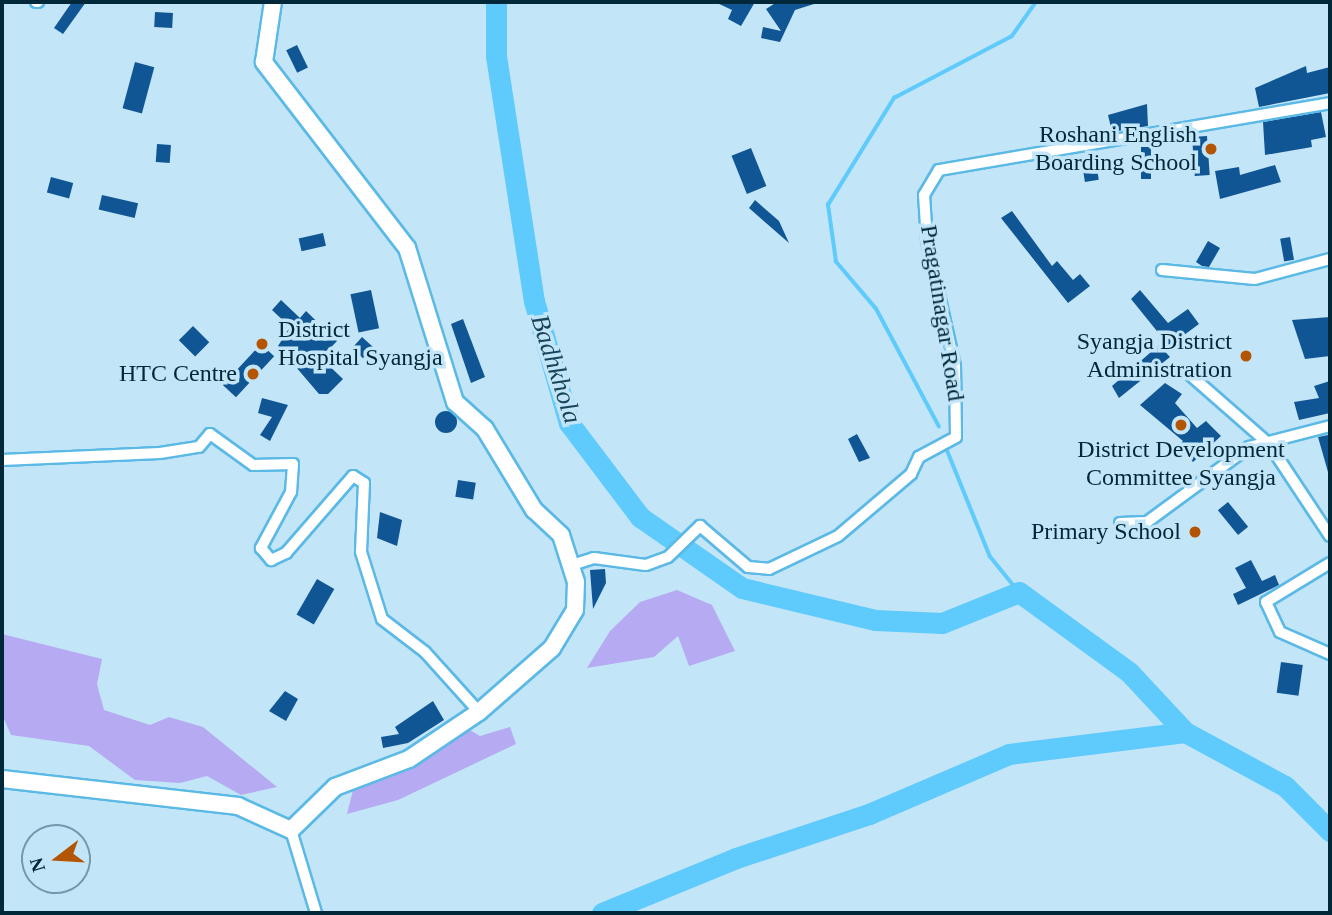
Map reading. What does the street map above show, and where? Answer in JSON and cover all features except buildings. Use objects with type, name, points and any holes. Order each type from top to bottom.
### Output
[{"type":"main road","points":[[2,779],[224,803],[294,834],[335,787],[409,759],[479,712],[552,648],[575,610],[572,565],[561,535],[534,510],[485,429],[455,402],[407,248],[264,62],[273,2]]},
{"type":"street","name":"Pragatinagar Road","points":[[572,565],[594,558],[646,565],[667,557],[700,526],[756,571],[769,569],[838,536],[911,474],[919,457],[956,437],[955,366],[927,241],[924,195],[939,170],[1330,103]]},
{"type":"street","points":[[1162,270],[1255,279],[1330,259]]},
{"type":"street","points":[[1188,373],[1269,444],[1330,536]]},
{"type":"street","points":[[1121,523],[1147,522],[1249,447],[1269,444],[1330,426]]},
{"type":"street","points":[[2,460],[160,453],[199,447],[210,434],[253,465],[293,464],[291,492],[261,548],[271,560],[286,553],[353,476],[364,483],[361,552],[382,618],[425,652],[479,712]]},
{"type":"street","points":[[1330,563],[1266,602],[1280,632],[1330,654]]},
{"type":"street","points":[[294,834],[316,913]]},
{"type":"shaded area","points":[[677,590],[712,605],[735,651],[689,666],[678,636],[654,657],[587,668],[610,631],[640,602]]},
{"type":"shaded area","points":[[2,634],[102,659],[97,684],[104,710],[150,725],[169,717],[203,727],[277,787],[241,795],[207,776],[180,783],[135,780],[89,746],[11,735],[2,714]]},
{"type":"shaded area","points":[[463,726],[480,736],[510,727],[516,744],[398,800],[347,814],[354,786]]},
{"type":"waterway","name":"Badhkhola","points":[[496,2],[496,56],[534,301],[569,423],[640,517],[742,588],[875,620],[942,623],[1019,592],[1129,672],[1185,732]]},
{"type":"waterway","points":[[939,427],[876,309],[836,262],[828,205],[894,98],[1012,36],[1036,2]]},
{"type":"waterway","points":[[946,447],[990,556],[1019,592]]},
{"type":"waterway","points":[[602,913],[736,858],[869,814],[1009,754],[1185,732],[1285,786],[1330,831]]},
{"type":"place","name":"Roshani English Boarding School","points":[[1211,149]]},
{"type":"place","name":"District Hospital Syangja","points":[[262,344]]},
{"type":"place","name":"Syangja District Administration","points":[[1246,356]]},
{"type":"place","name":"HTC Centre","points":[[253,374]]},
{"type":"place","name":"District Development Committee Syangja","points":[[1181,425]]},
{"type":"place","name":"Primary School","points":[[1195,532]]}]
